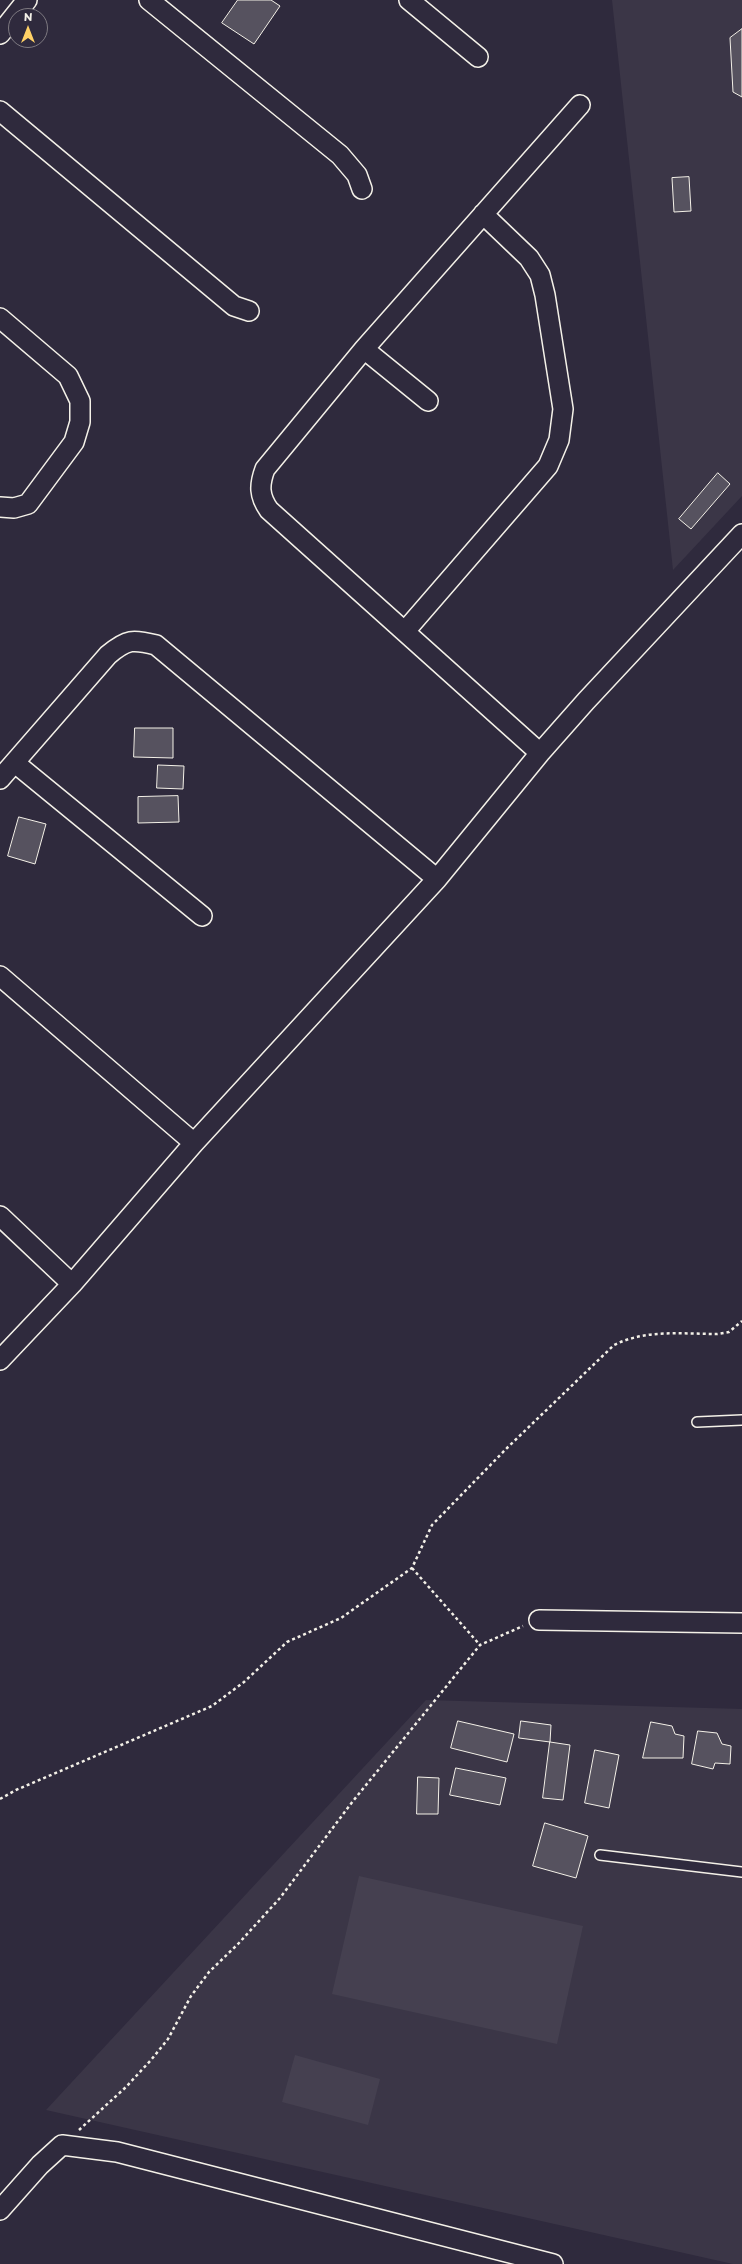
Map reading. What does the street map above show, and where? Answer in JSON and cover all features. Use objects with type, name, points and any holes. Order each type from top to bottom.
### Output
[{"type":"street","points":[[0,34],[27,0]]},
{"type":"street","points":[[149,0],[340,155],[357,175],[362,189]]},
{"type":"street","points":[[409,0],[478,57]]},
{"type":"street","points":[[540,753],[406,630],[269,510],[262,500],[260,482],[265,469],[364,349],[580,105]]},
{"type":"street","points":[[0,111],[234,306],[249,311]]},
{"type":"street","points":[[406,630],[548,466],[559,440],[563,409],[545,295],[540,275],[529,258],[484,214]]},
{"type":"street","points":[[0,318],[68,376],[80,401],[80,422],[74,442],[28,504],[14,508],[0,507]]},
{"type":"street","points":[[364,349],[428,401]]},
{"type":"street","points":[[0,1360],[72,1284],[194,1143],[437,879],[540,753],[742,534]]},
{"type":"street","points":[[0,779],[108,655],[122,643],[137,640],[156,645],[437,879]]},
{"type":"street","points":[[15,763],[202,916]]},
{"type":"street","points":[[0,976],[194,1143]]},
{"type":"street","points":[[0,1216],[72,1284]]},
{"type":"street","points":[[539,1620],[742,1623]]},
{"type":"street","points":[[0,2210],[40,2165],[62,2145],[117,2152],[553,2264]]},
{"type":"lane","points":[[696,1422],[742,1420]]},
{"type":"lane","points":[[600,1855],[742,1872]]},
{"type":"path","points":[[0,1799],[16,1790],[212,1706],[244,1682],[287,1642],[341,1618],[412,1568],[432,1525],[507,1448],[614,1345],[625,1339],[647,1334],[717,1334],[729,1332],[742,1321]]},
{"type":"path","points":[[412,1568],[480,1645]]},
{"type":"path","points":[[62,2145],[126,2087],[151,2060],[168,2039],[192,1996],[209,1972],[238,1944],[280,1898],[353,1801],[480,1645],[497,1636],[539,1620]]},
{"type":"shaded area","points":[[612,0],[742,0],[742,496],[673,570]]},
{"type":"shaded area","points":[[426,1700],[742,1709],[742,2264],[733,2264],[46,2110]]},
{"type":"shaded area","points":[[359,1876],[583,1926],[557,2044],[332,1994]]},
{"type":"shaded area","points":[[295,2055],[380,2079],[368,2125],[282,2102]]},
{"type":"building","points":[[238,0],[271,0],[280,6],[254,44],[222,23]]},
{"type":"building","points":[[742,29],[742,97],[733,92],[730,38]]},
{"type":"building","points":[[689,177],[691,211],[674,212],[672,178]]},
{"type":"building","points":[[718,473],[730,484],[691,529],[679,519]]},
{"type":"building","points":[[135,728],[173,728],[173,758],[134,757]]},
{"type":"building","points":[[158,765],[184,766],[183,789],[157,788]]},
{"type":"building","points":[[178,796],[179,822],[138,823],[138,797]]},
{"type":"building","points":[[19,817],[46,824],[35,864],[8,856]]},
{"type":"building","points":[[458,1721],[514,1734],[507,1762],[451,1748]]},
{"type":"building","points":[[521,1721],[551,1725],[550,1742],[519,1738]]},
{"type":"building","points":[[651,1722],[672,1726],[675,1734],[684,1736],[683,1758],[643,1758]]},
{"type":"building","points":[[698,1731],[717,1733],[722,1744],[731,1746],[730,1764],[715,1763],[713,1769],[692,1764]]},
{"type":"building","points":[[550,1742],[570,1745],[563,1800],[543,1798]]},
{"type":"building","points":[[595,1750],[619,1755],[609,1808],[585,1803]]},
{"type":"building","points":[[456,1768],[506,1778],[500,1805],[450,1795]]},
{"type":"building","points":[[418,1777],[439,1778],[438,1814],[417,1814]]},
{"type":"building","points":[[545,1823],[588,1836],[576,1878],[533,1866]]}]
